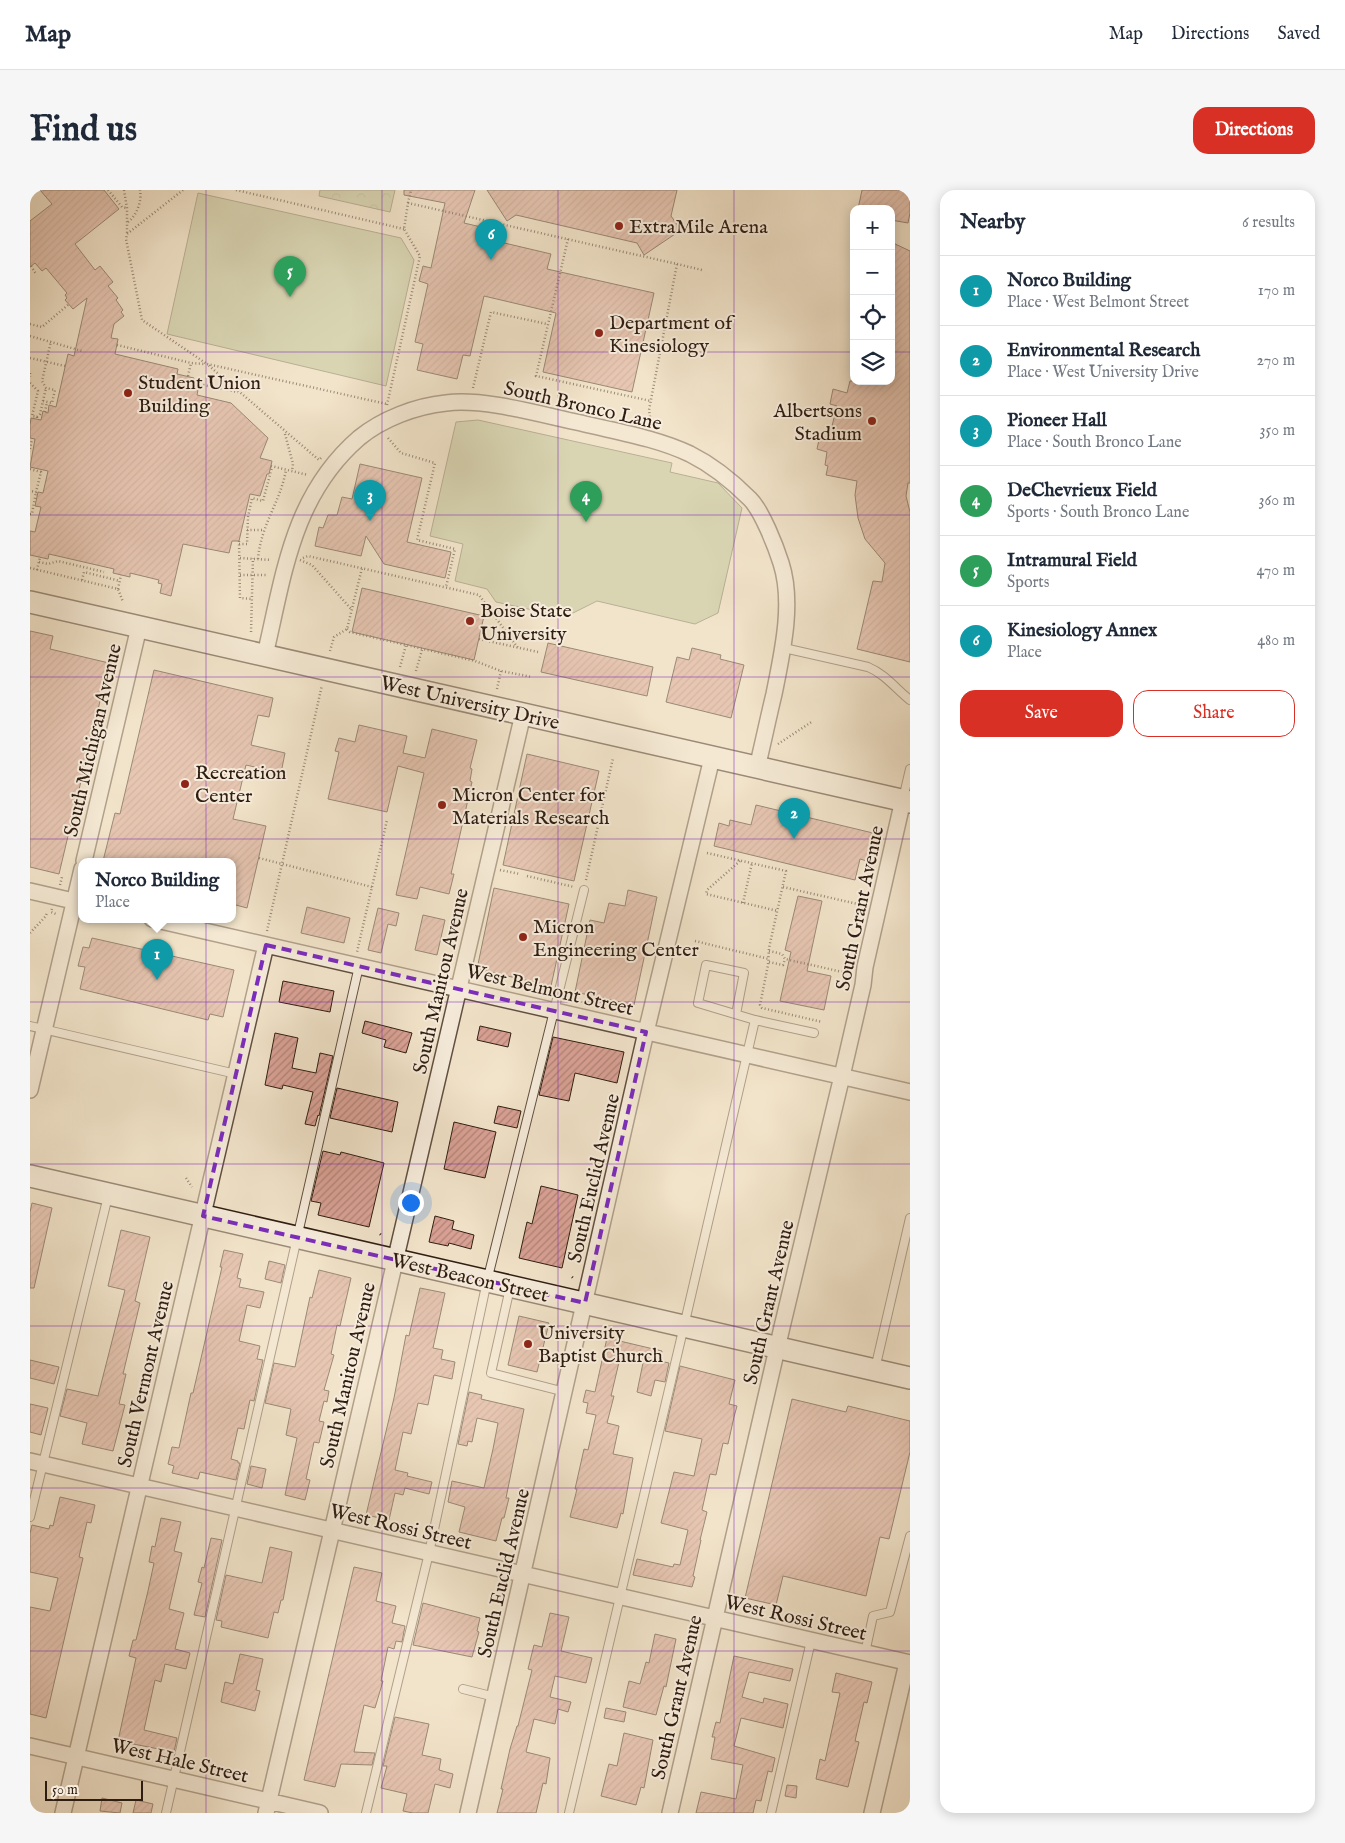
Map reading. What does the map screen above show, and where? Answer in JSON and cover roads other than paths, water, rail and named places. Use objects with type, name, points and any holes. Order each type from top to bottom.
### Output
[{"type":"street","name":"South Bronco Lane","points":[[265,655],[288,554],[306,505],[329,469],[360,438],[380,424],[408,412],[446,402],[486,404],[536,413],[660,442],[690,455],[722,475],[753,502],[771,536],[782,566],[787,601],[784,648],[757,768]]},
{"type":"street","name":"West University Drive","points":[[30,602],[906,801]]},
{"type":"street","name":"South Michigan Avenue","points":[[85,858],[139,627]]},
{"type":"street","name":"South Manitou Avenue","points":[[267,1807],[523,714]]},
{"type":"street","name":"South Euclid Avenue","points":[[468,1813],[646,1032],[712,758]]},
{"type":"street","name":"South Grant Avenue","points":[[670,1813],[777,1347],[863,985],[865,967],[906,801]]},
{"type":"street","points":[[30,891],[78,902]]},
{"type":"street","name":"South Michigan Avenue","points":[[30,1090],[37,1028],[78,902]]},
{"type":"street","name":"West Belmont Street","points":[[175,923],[266,939],[356,965],[910,1092]]},
{"type":"street","name":"South Vermont Avenue","points":[[63,1813],[266,939]]},
{"type":"street","name":"West Beacon Street","points":[[30,1176],[910,1378]]},
{"type":"street","name":"West Rossi Street","points":[[36,1462],[909,1663]]},
{"type":"street","points":[[872,1813],[909,1663]]},
{"type":"street","name":"West Hale Street","points":[[30,1746],[174,1779],[267,1807],[320,1813]]},
{"type":"lane","points":[[784,648],[868,667],[878,672],[898,692],[910,700]]},
{"type":"lane","points":[[906,801],[910,769]]},
{"type":"lane","points":[[366,1813],[429,1553],[487,1281],[584,890]]},
{"type":"lane","points":[[166,1813],[298,1237],[356,965]]},
{"type":"lane","points":[[736,1014],[744,974],[706,965],[698,1003],[754,1020],[814,1033]]},
{"type":"lane","points":[[569,1813],[754,1020]]},
{"type":"lane","points":[[37,1028],[236,1074]]},
{"type":"lane","points":[[30,1517],[36,1462],[108,1194]]},
{"type":"lane","points":[[874,1370],[910,1218]]},
{"type":"lane","points":[[511,1286],[491,1373],[565,1392]]},
{"type":"lane","points":[[865,1653],[873,1616],[890,1612],[910,1536]]},
{"type":"lane","points":[[771,1813],[811,1640]]},
{"type":"lane","points":[[464,1689],[495,1697]]},
{"type":"place","name":"ExtraMile Arena","points":[[619,226]]},
{"type":"place","name":"Kinesiology Annex","points":[[491,260]]},
{"type":"place","name":"Intramural Field","points":[[290,297]]},
{"type":"place","name":"Department of Kinesiology","points":[[599,333]]},
{"type":"place","name":"Student Union Building","points":[[128,393]]},
{"type":"place","name":"Albertsons Stadium","points":[[872,421]]},
{"type":"place","name":"Pioneer Hall","points":[[370,521]]},
{"type":"place","name":"DeChevrieux Field","points":[[586,522]]},
{"type":"place","name":"Boise State University","points":[[470,621]]},
{"type":"place","name":"Recreation Center","points":[[185,784]]},
{"type":"place","name":"Micron Center for Materials Research","points":[[442,805]]},
{"type":"place","name":"Environmental Research","points":[[794,839]]},
{"type":"place","name":"Micron Engineering Center","points":[[523,937]]},
{"type":"place","name":"Norco Building","points":[[157,980]]},
{"type":"place","name":"University Baptist Church","points":[[528,1344]]}]
